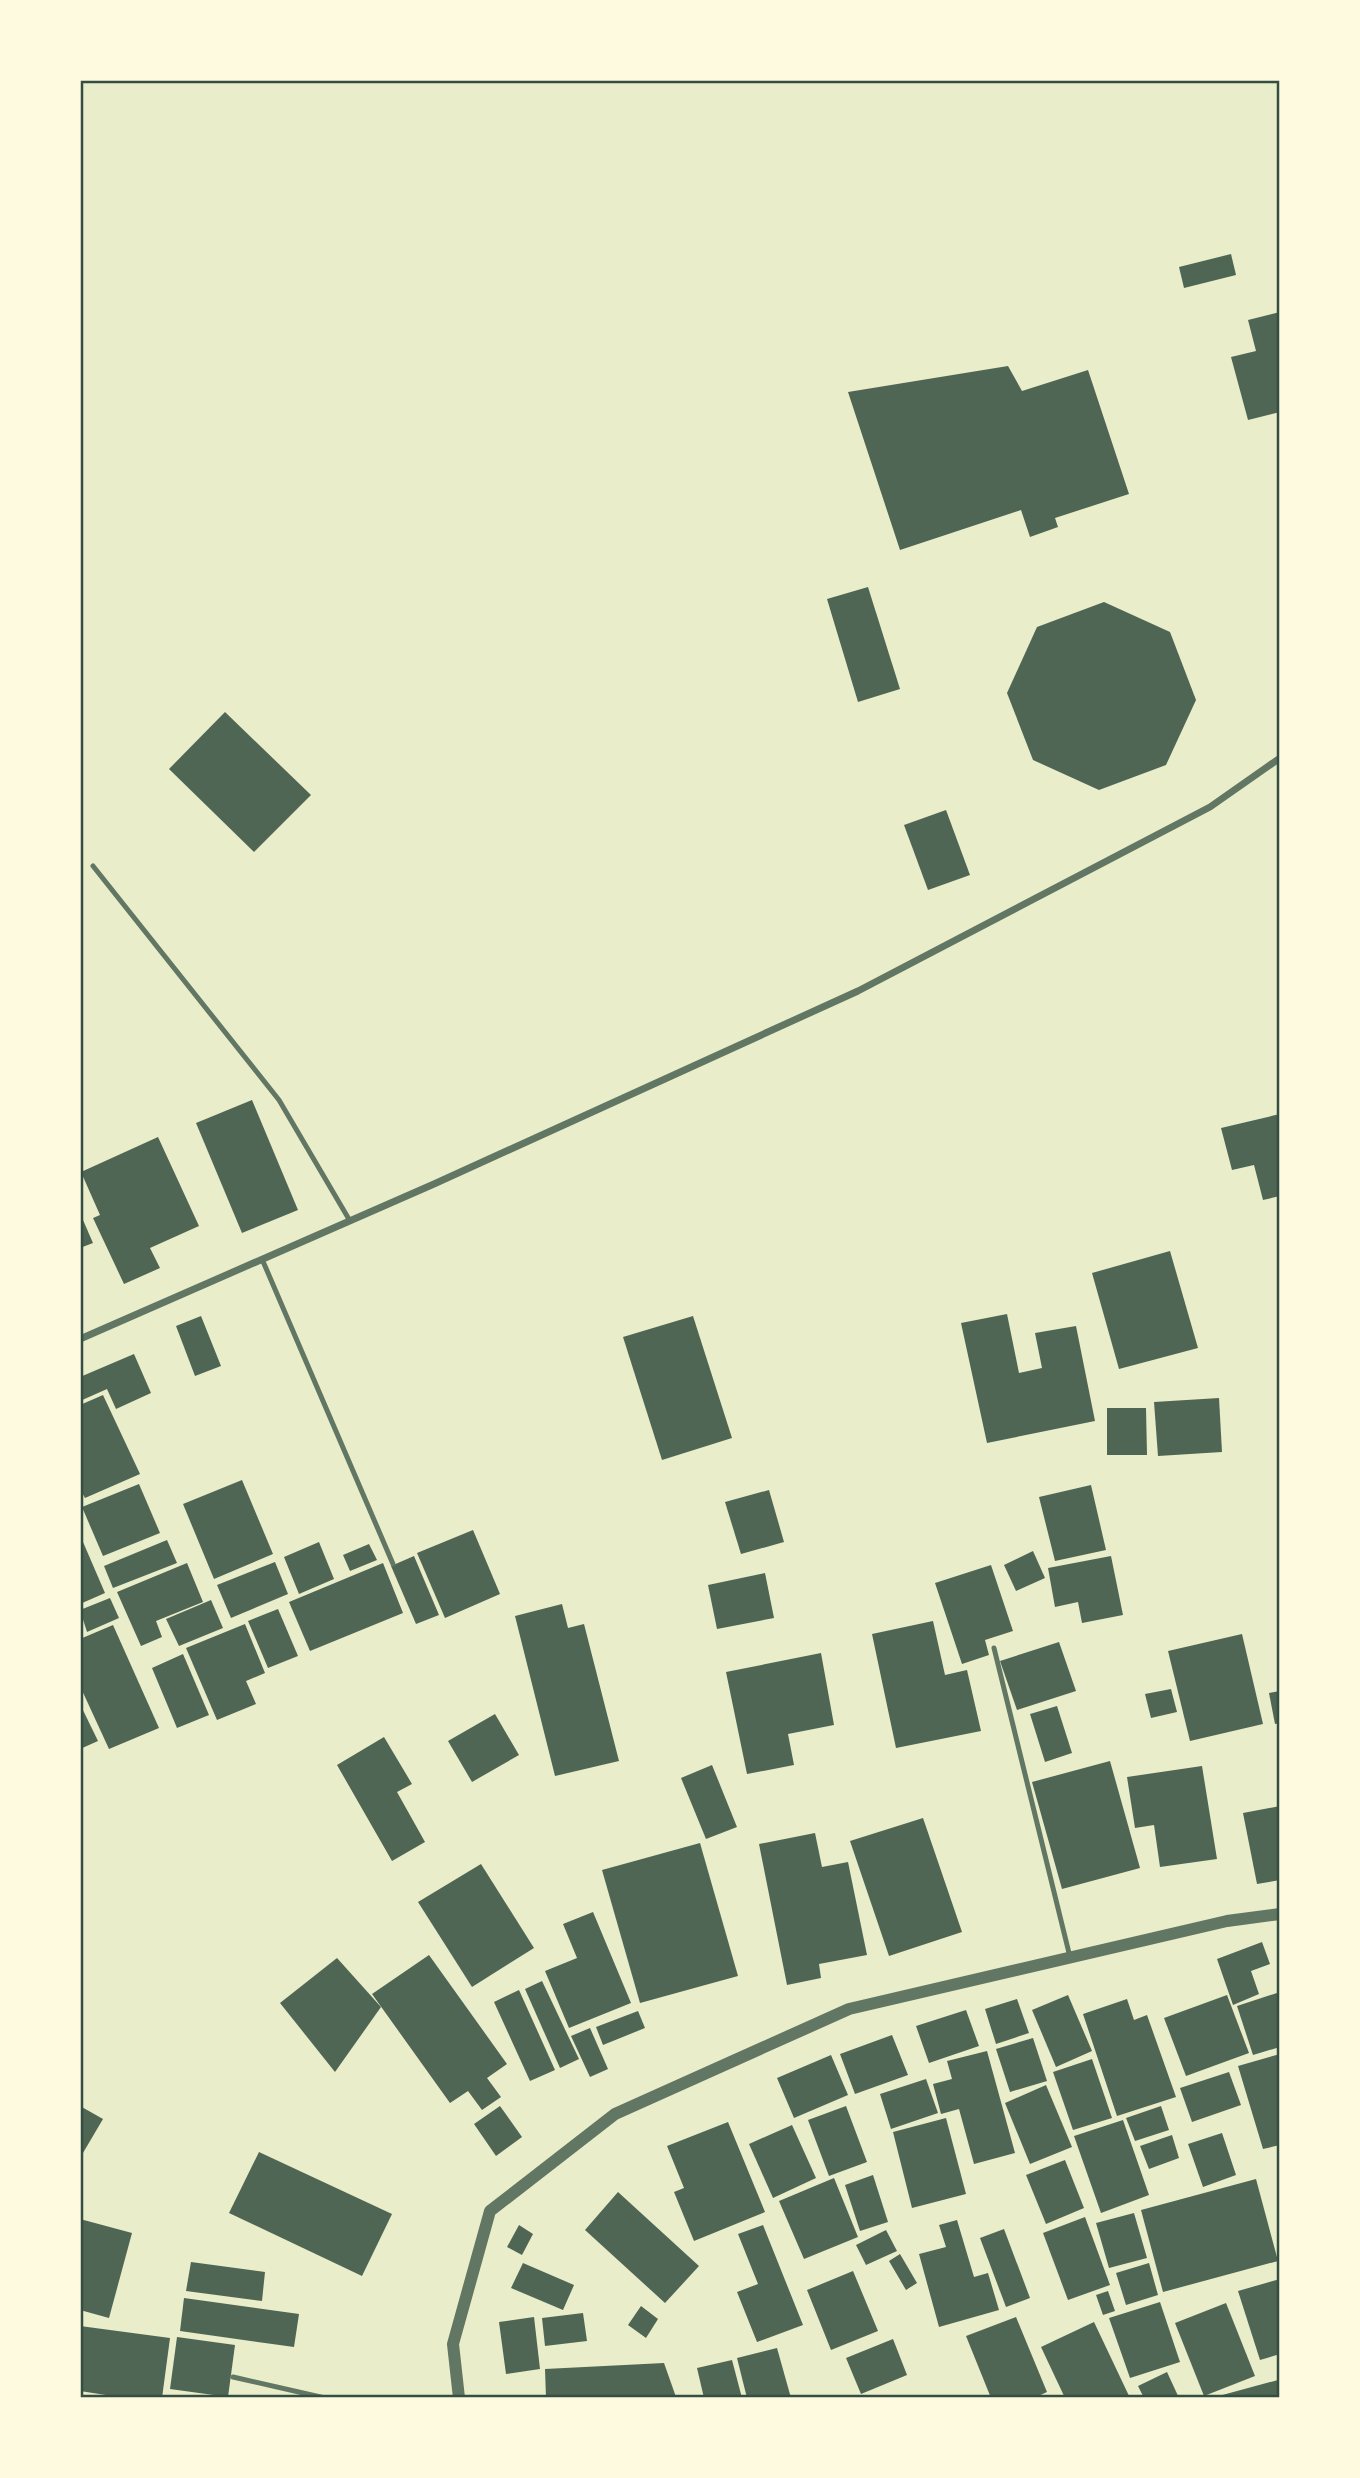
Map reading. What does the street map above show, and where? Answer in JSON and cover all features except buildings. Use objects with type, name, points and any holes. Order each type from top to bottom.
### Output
[{"type":"street","points":[[80,1339],[350,1221],[858,991],[1210,807],[1279,758]]},
{"type":"street","points":[[459,2398],[453,2344],[490,2211],[615,2114],[849,2010],[1227,1920],[1279,1914]]},
{"type":"lane","points":[[93,866],[279,1100],[350,1221]]},
{"type":"lane","points":[[262,1259],[393,1564]]},
{"type":"lane","points":[[994,1648],[1070,1957]]},
{"type":"lane","points":[[233,2376],[325,2398]]}]
